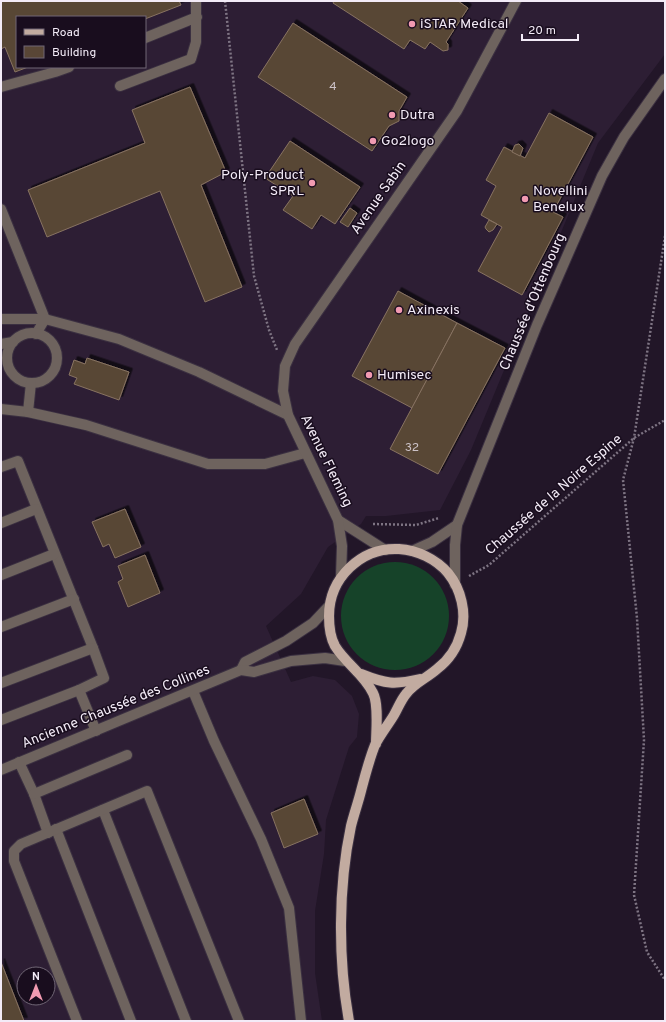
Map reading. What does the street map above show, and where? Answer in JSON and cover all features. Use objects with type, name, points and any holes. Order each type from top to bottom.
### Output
[{"type":"main road","name":"Chaussée d'Ottenbourg","points":[[349,1021],[342,967],[341,938],[344,877],[352,826],[376,744],[406,692],[423,678],[436,670],[448,659],[456,646],[462,631],[463,615],[461,599],[456,585],[448,573],[426,556],[412,551],[398,549],[385,550],[368,555],[353,564],[341,577],[333,591],[329,606],[329,626],[334,645],[345,661],[361,674],[380,682],[402,683],[423,678]]},
{"type":"main road","name":"Chaussée d'Ottenbourg","points":[[361,674],[374,694],[376,744]]},
{"type":"street","points":[[120,86],[191,59],[196,42],[196,1]]},
{"type":"street","name":"Avenue Sabin","points":[[288,415],[284,391],[285,366],[295,344],[457,111],[516,1]]},
{"type":"street","points":[[146,38],[197,17]]},
{"type":"street","points":[[1,87],[66,68]]},
{"type":"street","name":"Chaussée d'Ottenbourg","points":[[456,585],[456,545],[458,525],[537,325],[602,176],[624,137],[665,78]]},
{"type":"street","points":[[1,209],[44,319],[36,334]]},
{"type":"street","points":[[1,320],[44,319],[131,343],[199,372],[288,415]]},
{"type":"street","points":[[27,334],[36,334],[51,342],[57,358],[56,366],[46,379],[31,383],[16,378],[6,371],[8,365],[7,357],[13,342],[27,334]]},
{"type":"street","points":[[1,344],[13,342]]},
{"type":"street","points":[[28,412],[31,383]]},
{"type":"street","points":[[1,409],[28,412],[86,425],[208,464],[265,464],[305,453]]},
{"type":"street","points":[[1,417],[15,410]]},
{"type":"street","name":"Avenue Fleming","points":[[288,415],[338,520]]},
{"type":"street","points":[[1,468],[18,461],[54,554],[74,599],[104,678],[78,690],[1,720]]},
{"type":"street","points":[[1,522],[36,508]]},
{"type":"street","points":[[338,520],[385,550]]},
{"type":"street","points":[[338,520],[342,546],[341,577]]},
{"type":"street","name":"Chaussée d'Ottenbourg","points":[[412,551],[432,542],[458,525]]},
{"type":"street","points":[[1,575],[54,554]]},
{"type":"street","points":[[1,627],[74,599]]},
{"type":"street","name":"Ancienne Chaussée des Collines","points":[[241,670],[244,662],[286,641],[313,623],[329,606]]},
{"type":"street","points":[[1,683],[93,648]]},
{"type":"street","name":"Ancienne Chaussée des Collines","points":[[1,770],[241,670],[254,672],[291,661],[325,658],[345,661]]},
{"type":"street","points":[[78,690],[96,731]]},
{"type":"street","points":[[193,691],[214,741],[261,839],[289,908],[301,1021]]},
{"type":"street","points":[[34,794],[127,755]]},
{"type":"street","points":[[20,762],[52,831],[132,1021]]},
{"type":"street","points":[[77,1021],[14,861],[14,851],[21,844],[146,791],[239,1021]]},
{"type":"street","points":[[103,810],[186,1021]]},
{"type":"path","points":[[225,1],[254,276],[269,330],[275,347],[285,366]]},
{"type":"path","points":[[665,236],[634,438],[623,480],[637,618],[644,740],[634,895],[647,952],[665,980]]},
{"type":"path","name":"Chaussée de la Noire Espine","points":[[456,585],[489,565],[634,438],[665,420]]},
{"type":"path","points":[[368,523],[390,525],[416,524],[441,517],[458,525]]},
{"type":"shaded area","points":[[1,1],[665,1],[665,54],[598,143],[471,450],[440,510],[386,516],[366,516],[361,524],[328,547],[301,594],[266,626],[291,682],[313,676],[335,680],[352,696],[359,714],[357,737],[349,747],[326,820],[324,854],[315,911],[315,973],[322,1021],[1,1021]]},
{"type":"green space","points":[[395,562],[416,566],[434,577],[445,595],[449,616],[445,637],[434,655],[416,666],[395,670],[374,666],[356,655],[345,637],[341,616],[345,595],[356,577],[374,566]]},
{"type":"building","points":[[1,1],[179,1],[181,5],[146,19],[146,16],[16,16],[16,68],[25,68],[15,72],[5,47],[1,49]]},
{"type":"building","name":"iSTAR Medical","points":[[334,1],[458,1],[468,8],[446,42],[448,44],[448,50],[443,51],[430,42],[425,49],[410,40],[404,49],[333,3]]},
{"type":"building","points":[[293,23],[407,97],[399,111],[399,121],[389,126],[372,151],[258,77]]},
{"type":"building","points":[[190,87],[226,172],[201,185],[242,287],[205,302],[160,191],[47,237],[28,190],[145,143],[132,110]]},
{"type":"building","name":"Novellini Benelux","points":[[549,113],[593,137],[553,212],[563,217],[522,295],[478,271],[502,227],[481,215],[496,186],[486,180],[504,147],[525,158]]},
{"type":"building","name":"Poly-Product SPRL","points":[[290,141],[360,187],[335,224],[321,215],[312,229],[283,210],[293,196],[265,178]]},
{"type":"building","points":[[519,144],[523,148],[520,156],[512,152],[515,145]]},
{"type":"building","points":[[350,208],[357,213],[348,227],[340,222]]},
{"type":"building","points":[[489,220],[497,224],[493,230],[489,232],[485,227]]},
{"type":"building","points":[[398,291],[457,323],[412,408],[352,376]]},
{"type":"building","points":[[457,323],[505,348],[438,474],[390,449]]},
{"type":"building","points":[[87,358],[129,372],[119,400],[74,384],[77,378],[69,375],[74,360],[85,364]]},
{"type":"building","points":[[125,509],[141,547],[115,558],[109,544],[103,547],[92,522]]},
{"type":"building","points":[[145,555],[160,593],[128,607],[118,582],[123,579],[118,566]]},
{"type":"building","points":[[304,799],[318,834],[284,848],[271,813]]},
{"type":"building","points":[[1,962],[16,1000],[16,1006],[18,1006],[24,1021],[1,1021]]},
{"type":"place","name":"iSTAR Medical","points":[[412,24]]},
{"type":"place","name":"Dutra","points":[[392,115]]},
{"type":"place","name":"Go2logo","points":[[373,141]]},
{"type":"place","name":"Poly-Product SPRL","points":[[312,183]]},
{"type":"place","name":"Novellini Benelux","points":[[525,199]]},
{"type":"place","name":"Axinexis","points":[[399,310]]},
{"type":"place","name":"Humisec","points":[[369,375]]}]
